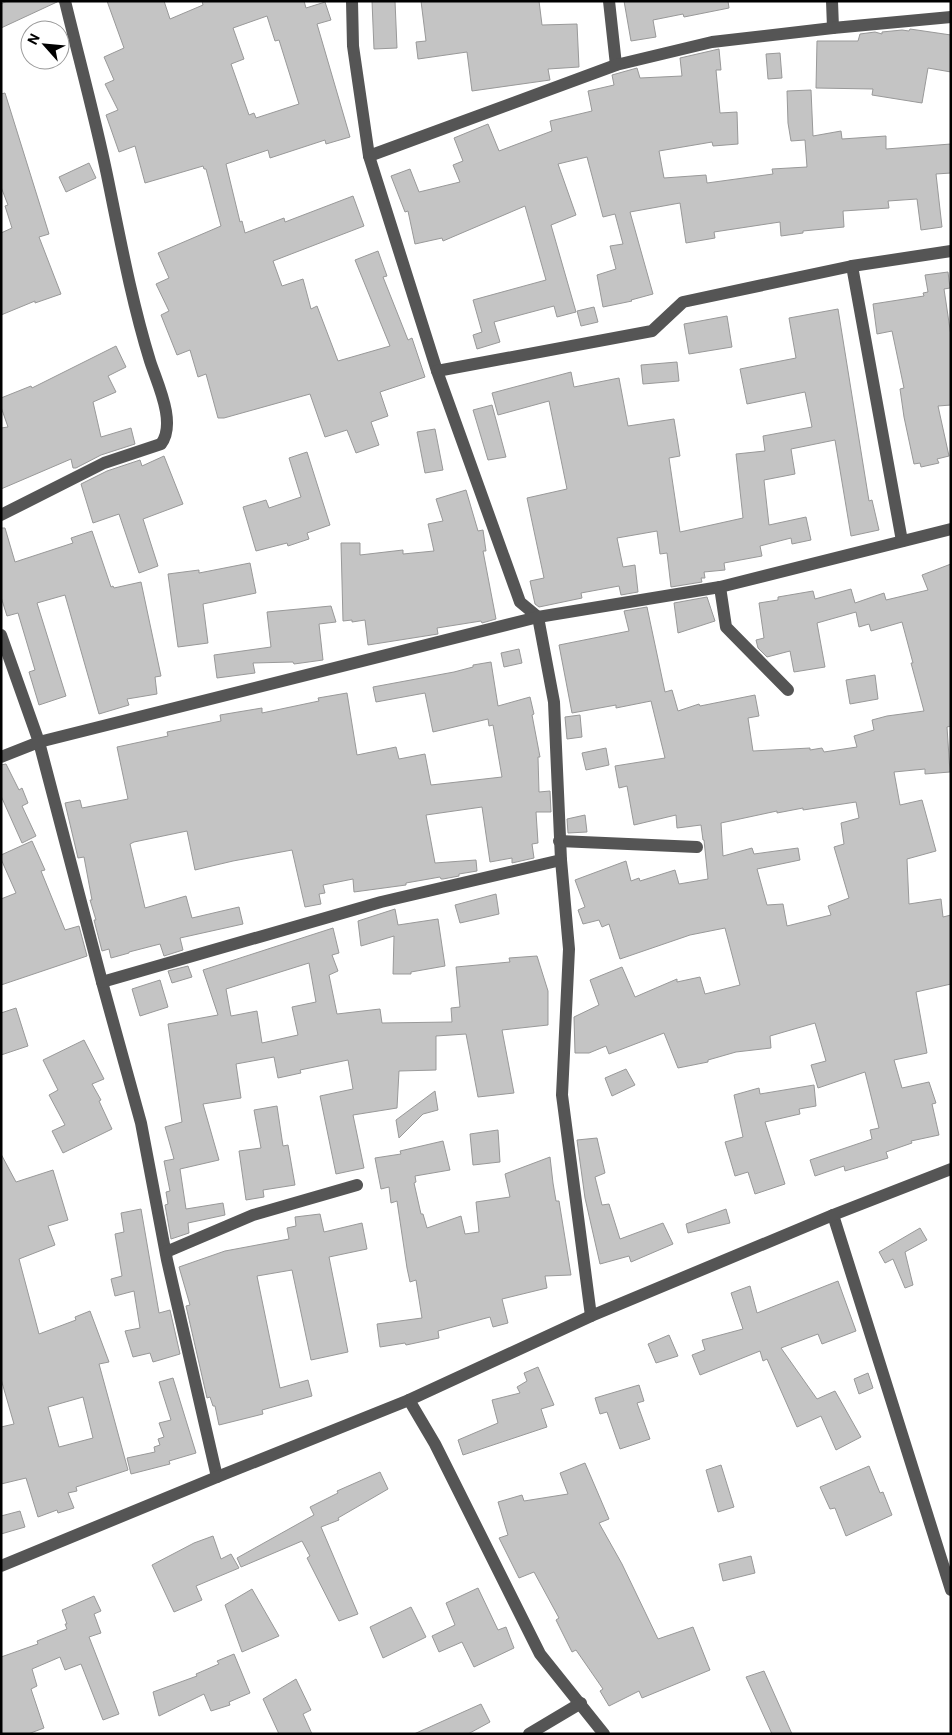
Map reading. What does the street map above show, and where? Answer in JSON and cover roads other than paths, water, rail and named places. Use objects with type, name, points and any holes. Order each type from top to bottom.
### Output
[{"type":"street","points":[[1,515],[104,463],[161,444],[166,437],[168,428],[165,410],[136,317],[106,173],[65,1]]},
{"type":"street","points":[[352,1],[353,46],[370,156],[437,371],[520,602],[538,617],[554,702],[560,860],[569,949],[562,1095],[591,1316]]},
{"type":"street","points":[[609,1],[616,65]]},
{"type":"street","points":[[832,1],[833,28]]},
{"type":"street","points":[[370,156],[616,65],[712,42],[951,17]]},
{"type":"street","points":[[437,371],[652,331],[682,302],[852,266],[951,251]]},
{"type":"street","points":[[852,266],[902,541]]},
{"type":"street","points":[[1,757],[40,742],[538,617],[720,587],[951,529]]},
{"type":"street","points":[[720,587],[726,626],[788,690]]},
{"type":"street","points":[[1,635],[40,742],[141,1124],[166,1252],[217,1477]]},
{"type":"street","points":[[559,840],[697,847]]},
{"type":"street","points":[[102,982],[382,902],[560,860]]},
{"type":"street","points":[[1,1566],[409,1400],[591,1316],[951,1169]]},
{"type":"street","points":[[166,1252],[253,1215],[357,1185]]},
{"type":"street","points":[[833,1216],[951,1590]]},
{"type":"street","points":[[409,1400],[435,1444],[540,1654],[604,1734]]},
{"type":"street","points":[[529,1734],[581,1703]]}]
